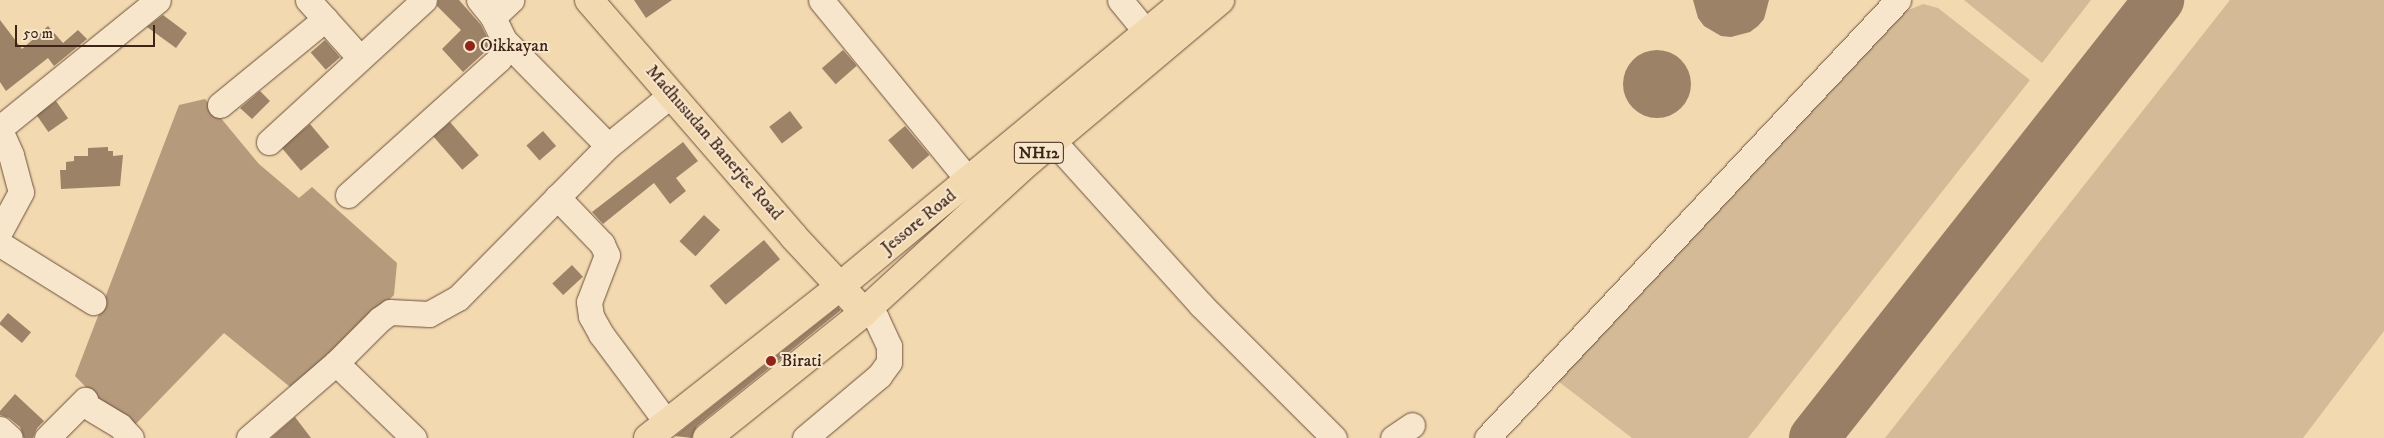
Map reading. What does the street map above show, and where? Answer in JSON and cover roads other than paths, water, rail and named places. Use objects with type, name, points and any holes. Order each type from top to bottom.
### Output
[{"type":"main road","name":"Madhusudan Banerjee Road","points":[[589,0],[839,287],[864,312]]},
{"type":"main road","name":"Jessore Road","points":[[658,430],[839,287],[1186,0]]},
{"type":"main road","name":"NH12","points":[[707,438],[864,312],[1053,141],[1220,0]]},
{"type":"street","points":[[0,231],[21,192],[11,155],[0,129],[158,0]]},
{"type":"street","points":[[308,0],[360,58]]},
{"type":"street","points":[[269,142],[424,0]]},
{"type":"street","points":[[511,0],[486,9],[504,40],[608,146]]},
{"type":"street","points":[[821,0],[969,180]]},
{"type":"street","points":[[1120,0],[1147,32]]},
{"type":"street","points":[[1487,438],[1898,0]]},
{"type":"street","points":[[220,105],[325,19]]},
{"type":"street","points":[[348,195],[493,67],[504,50],[504,40]]},
{"type":"street","points":[[249,438],[336,363],[380,319],[390,312],[429,314],[458,298],[608,146],[672,94]]},
{"type":"street","points":[[1053,141],[1201,305],[1334,438]]},
{"type":"street","points":[[557,197],[602,244],[607,255],[589,302],[591,316],[658,430]]},
{"type":"street","points":[[0,244],[93,302]]},
{"type":"street","points":[[805,438],[879,376],[889,362],[889,346],[876,318],[864,312]]},
{"type":"street","points":[[336,363],[414,438]]},
{"type":"street","points":[[47,438],[89,404],[120,426],[131,438]]},
{"type":"street","points":[[0,429],[10,438]]},
{"type":"place","name":"Oikkayan","points":[[470,46]]},
{"type":"place","name":"Birati","points":[[771,361]]}]
